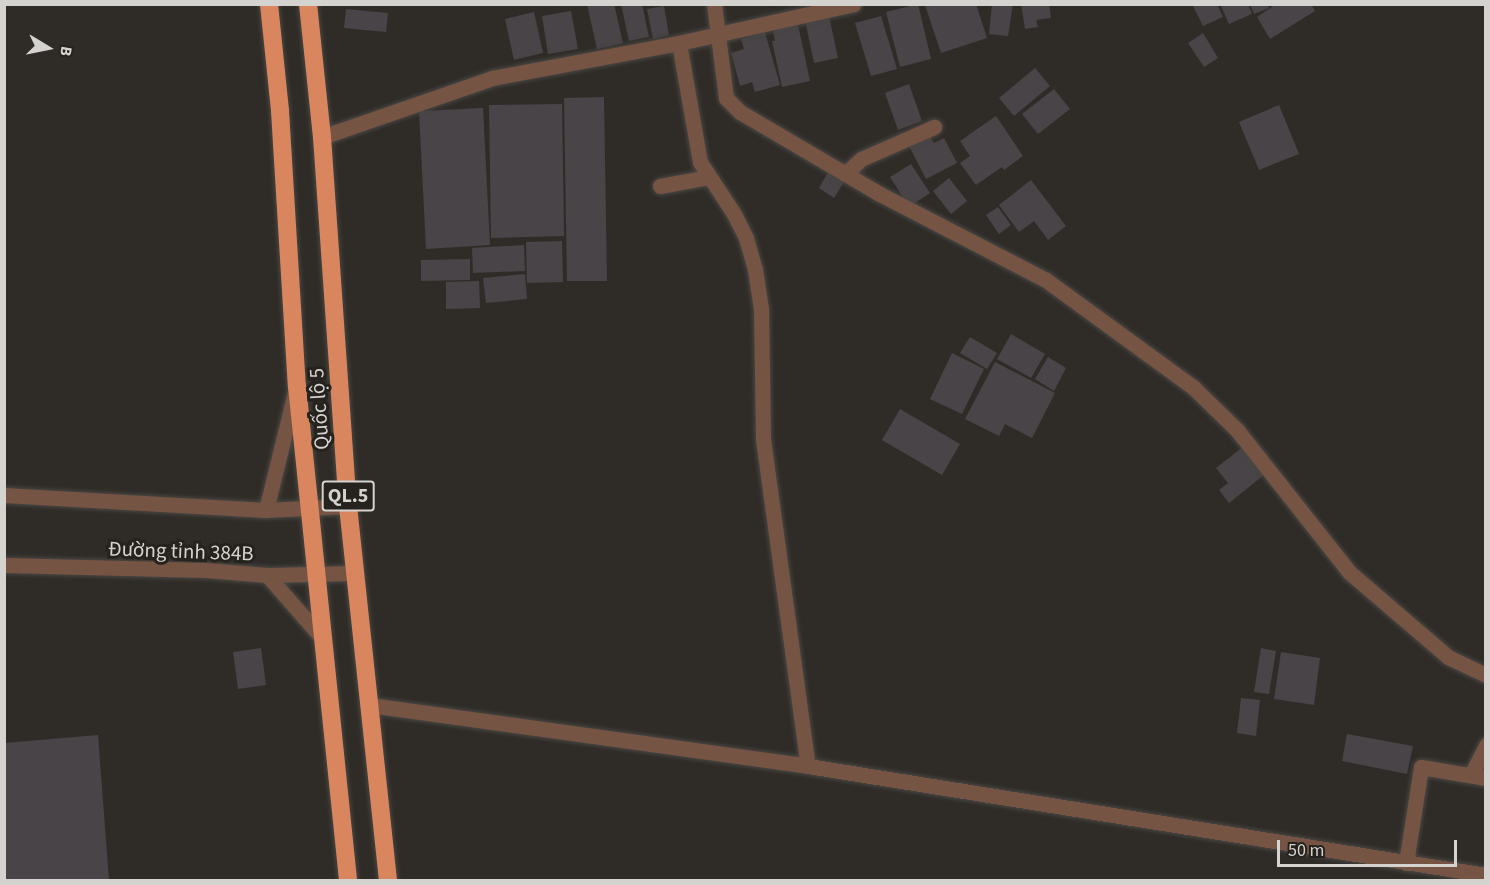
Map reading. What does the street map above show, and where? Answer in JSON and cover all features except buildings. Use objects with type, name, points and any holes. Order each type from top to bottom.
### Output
[{"type":"highway","name":"Quốc lộ 5","points":[[269,4],[280,111],[297,386],[348,880]]},
{"type":"highway","name":"Quốc lộ 5","points":[[308,4],[322,136],[348,506],[388,880]]},
{"type":"street","points":[[714,4],[712,35],[726,98],[740,112],[845,174],[1046,280],[1193,387],[1238,430],[1349,572],[1448,657],[1485,675]]},
{"type":"street","points":[[322,136],[492,78],[684,42],[854,4]]},
{"type":"street","points":[[684,42],[700,162],[746,238],[756,269],[761,309],[763,439],[807,766]]},
{"type":"street","points":[[845,174],[861,159],[934,127]]},
{"type":"street","points":[[660,186],[709,177]]},
{"type":"street","points":[[266,510],[297,386]]},
{"type":"street","points":[[4,495],[266,510],[309,510],[348,506]]},
{"type":"street","name":"Đường tỉnh 384B","points":[[4,565],[206,570],[267,575],[356,573]]},
{"type":"street","points":[[267,575],[324,640]]},
{"type":"street","points":[[370,705],[807,766],[1485,875]]},
{"type":"street","points":[[1406,863],[1421,767],[1478,776],[1485,745]]}]
